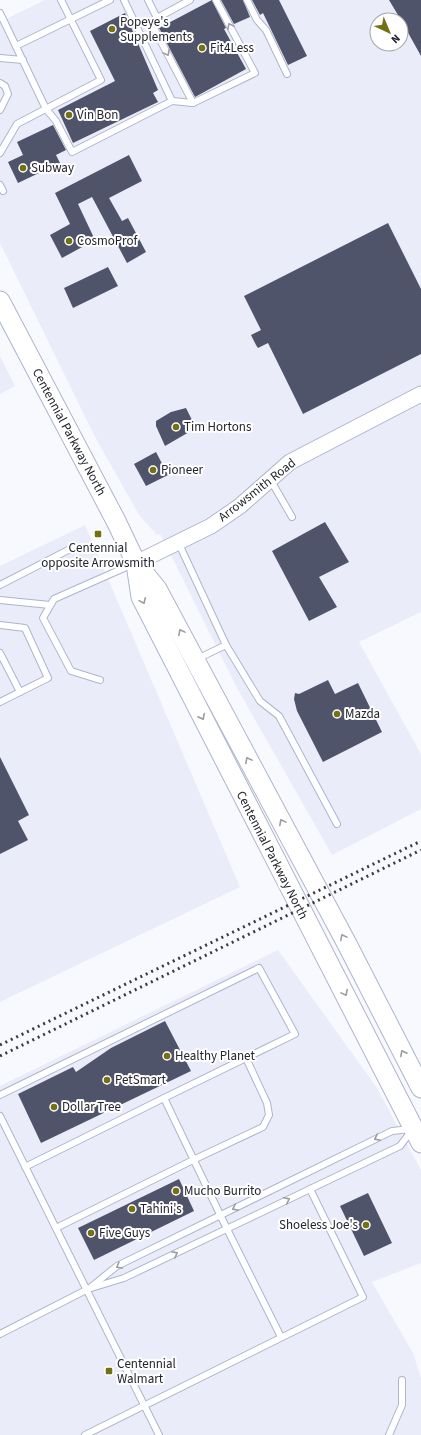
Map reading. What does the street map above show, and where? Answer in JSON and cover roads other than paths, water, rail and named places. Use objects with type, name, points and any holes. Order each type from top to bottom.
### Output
[{"type":"main road","name":"Centennial Parkway North","points":[[0,301],[136,563],[157,589],[196,660],[347,944],[421,1088]]},
{"type":"main road","name":"Centennial Parkway North","points":[[136,563],[141,597],[418,1135]]},
{"type":"street","name":"Arrowsmith Road","points":[[136,563],[178,544],[211,526],[240,506],[290,462],[421,394]]},
{"type":"lane","points":[[0,153],[17,124],[101,80],[61,0]]},
{"type":"lane","points":[[16,46],[110,0]]},
{"type":"lane","points":[[124,0],[172,101]]},
{"type":"lane","points":[[148,0],[157,18],[154,28],[193,102]]},
{"type":"lane","points":[[157,18],[190,0]]},
{"type":"lane","points":[[0,13],[46,109],[56,121],[72,152],[172,101],[193,102],[255,72],[216,0]]},
{"type":"lane","points":[[247,0],[257,20],[266,30],[287,74]]},
{"type":"lane","points":[[0,58],[23,60]]},
{"type":"lane","points":[[0,83],[5,86],[8,94],[0,110]]},
{"type":"lane","points":[[270,479],[292,517]]},
{"type":"lane","points":[[178,544],[226,645],[260,701],[279,716],[337,824]]},
{"type":"lane","points":[[0,585],[74,547]]},
{"type":"lane","points":[[100,680],[71,671],[43,618],[54,599],[136,563]]},
{"type":"lane","points":[[0,600],[50,605]]},
{"type":"lane","points":[[0,625],[24,628],[48,678],[0,702]]},
{"type":"lane","points":[[196,660],[226,645]]},
{"type":"lane","points":[[0,653],[20,692]]},
{"type":"lane","points":[[0,1094],[259,968],[294,1034],[25,1166]]},
{"type":"lane","points":[[56,1228],[193,1160],[263,1128],[269,1115],[266,1104],[246,1058]]},
{"type":"lane","points":[[164,1098],[220,1216],[282,1337]]},
{"type":"lane","points":[[0,1116],[88,1289],[159,1435]]},
{"type":"lane","points":[[88,1289],[117,1266],[392,1131],[418,1135]]},
{"type":"lane","points":[[0,1334],[88,1289],[124,1278],[400,1146],[418,1135]]},
{"type":"lane","points":[[85,1435],[363,1297],[310,1189]]},
{"type":"lane","points":[[389,1435],[402,1405],[402,1380]]},
{"type":"railway","points":[[0,1045],[421,841]]},
{"type":"railway","points":[[0,1056],[421,850]]},
{"type":"place","name":"Popeye's Supplements","points":[[112,29]]},
{"type":"place","name":"Fit4Less","points":[[202,48]]},
{"type":"place","name":"Vin Bon","points":[[69,115]]},
{"type":"place","name":"Subway","points":[[23,168]]},
{"type":"place","name":"CosmoProf","points":[[69,241]]},
{"type":"place","name":"Tim Hortons","points":[[176,427]]},
{"type":"place","name":"Pioneer","points":[[153,470]]},
{"type":"place","name":"Centennial opposite Arrowsmith","points":[[98,534]]},
{"type":"place","name":"Mazda","points":[[337,714]]},
{"type":"place","name":"Healthy Planet","points":[[167,1056]]},
{"type":"place","name":"PetSmart","points":[[107,1080]]},
{"type":"place","name":"Dollar Tree","points":[[54,1107]]},
{"type":"place","name":"Mucho Burrito","points":[[176,1191]]},
{"type":"place","name":"Tahini's","points":[[132,1209]]},
{"type":"place","name":"Shoeless Joe's","points":[[366,1225]]},
{"type":"place","name":"Five Guys","points":[[91,1233]]},
{"type":"place","name":"Centennial Walmart","points":[[109,1371]]}]
